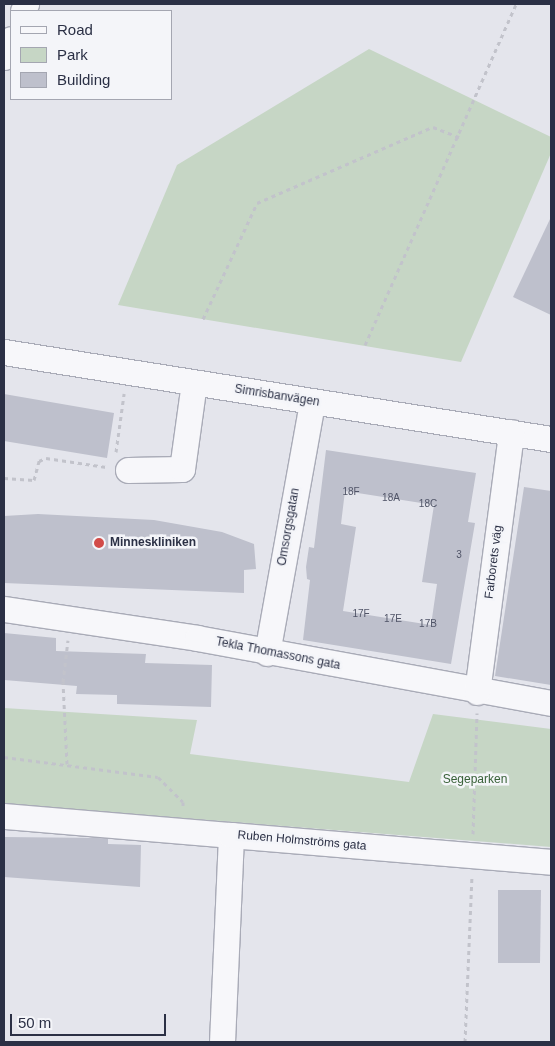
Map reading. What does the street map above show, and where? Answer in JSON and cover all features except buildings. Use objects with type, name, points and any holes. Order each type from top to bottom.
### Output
[{"type":"street","points":[[4,57],[10,42]]},
{"type":"street","name":"Simrisbanvägen","points":[[4,352],[551,439]]},
{"type":"street","points":[[121,469],[182,469],[194,383]]},
{"type":"street","name":"Omsorgsgatan","points":[[267,652],[312,402]]},
{"type":"street","name":"Farborets väg","points":[[477,692],[511,432]]},
{"type":"street","name":"Tekla Thomassons gata","points":[[4,609],[267,652],[477,692],[551,703]]},
{"type":"street","points":[[4,816],[230,835]]},
{"type":"street","name":"Ruben Holmströms gata","points":[[222,1042],[230,835],[551,862]]},
{"type":"path","points":[[365,345],[459,137],[516,4]]},
{"type":"path","points":[[203,319],[257,203],[433,126],[459,137]]},
{"type":"path","points":[[4,478],[34,480],[39,461],[46,458],[121,469],[124,394]]},
{"type":"path","points":[[67,764],[63,682],[70,620]]},
{"type":"path","points":[[4,757],[158,777],[183,802],[182,831]]},
{"type":"green space","points":[[369,49],[551,137],[551,153],[461,362],[118,305],[177,165]]},
{"type":"green space","name":"Segeparken","points":[[4,708],[197,720],[190,754],[409,782],[433,714],[551,729],[551,847],[4,804]]},
{"type":"place","name":"Minneskliniken","points":[[99,543]]}]
